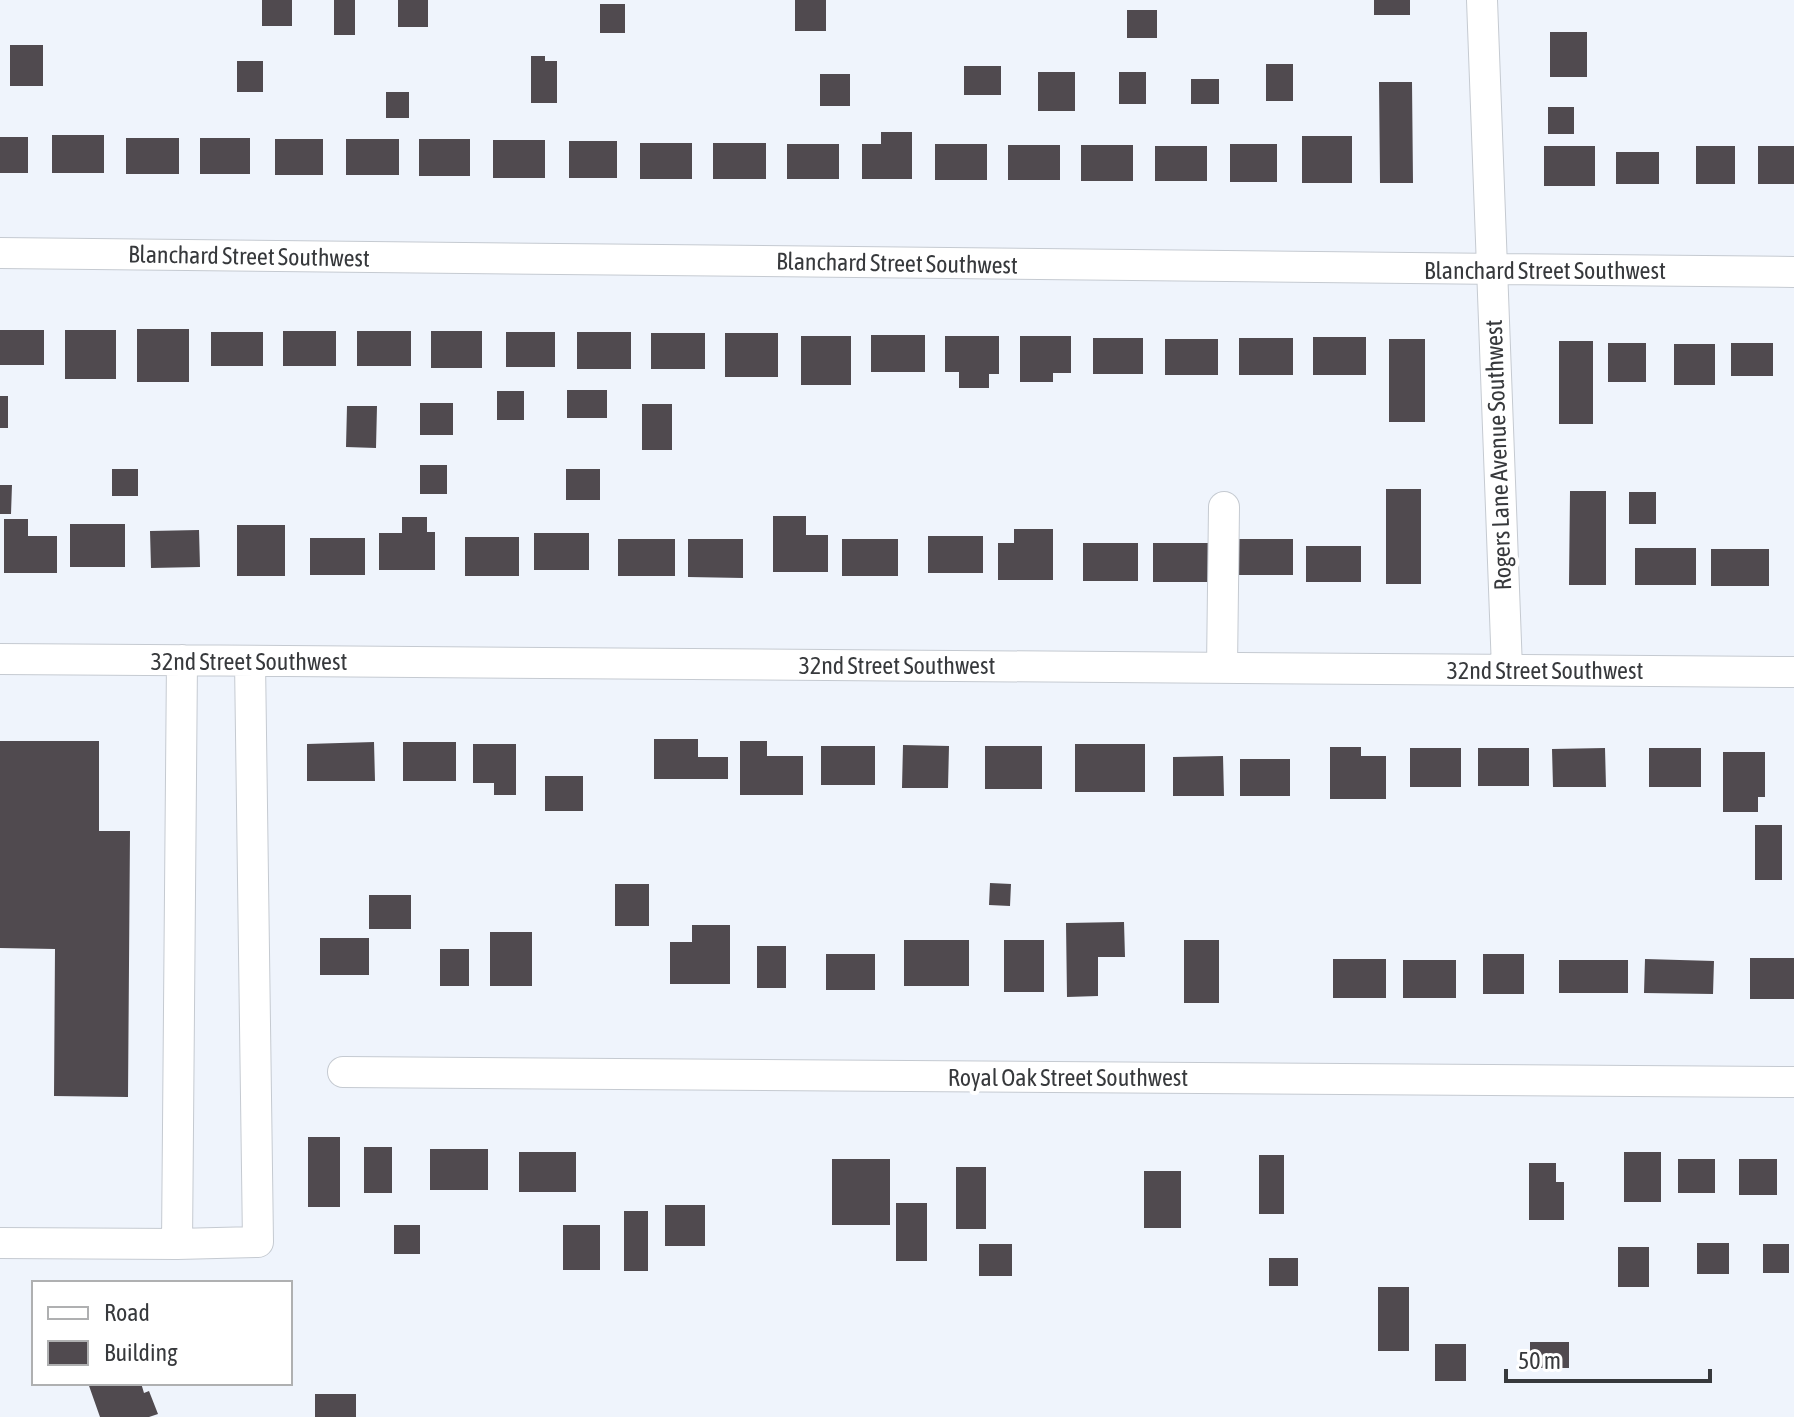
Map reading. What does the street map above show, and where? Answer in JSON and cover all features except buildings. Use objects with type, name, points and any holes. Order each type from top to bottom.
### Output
[{"type":"street","name":"Rogers Lane Avenue Southwest","points":[[1482,0],[1507,669]]},
{"type":"street","name":"Blanchard Street Southwest","points":[[0,253],[1794,272]]},
{"type":"street","points":[[1222,668],[1224,507]]},
{"type":"street","name":"32nd Street Southwest","points":[[0,659],[1794,672]]},
{"type":"street","points":[[177,1244],[182,660]]},
{"type":"street","points":[[0,1243],[258,1242],[250,661]]},
{"type":"street","name":"Royal Oak Street Southwest","points":[[343,1072],[1794,1082]]}]
